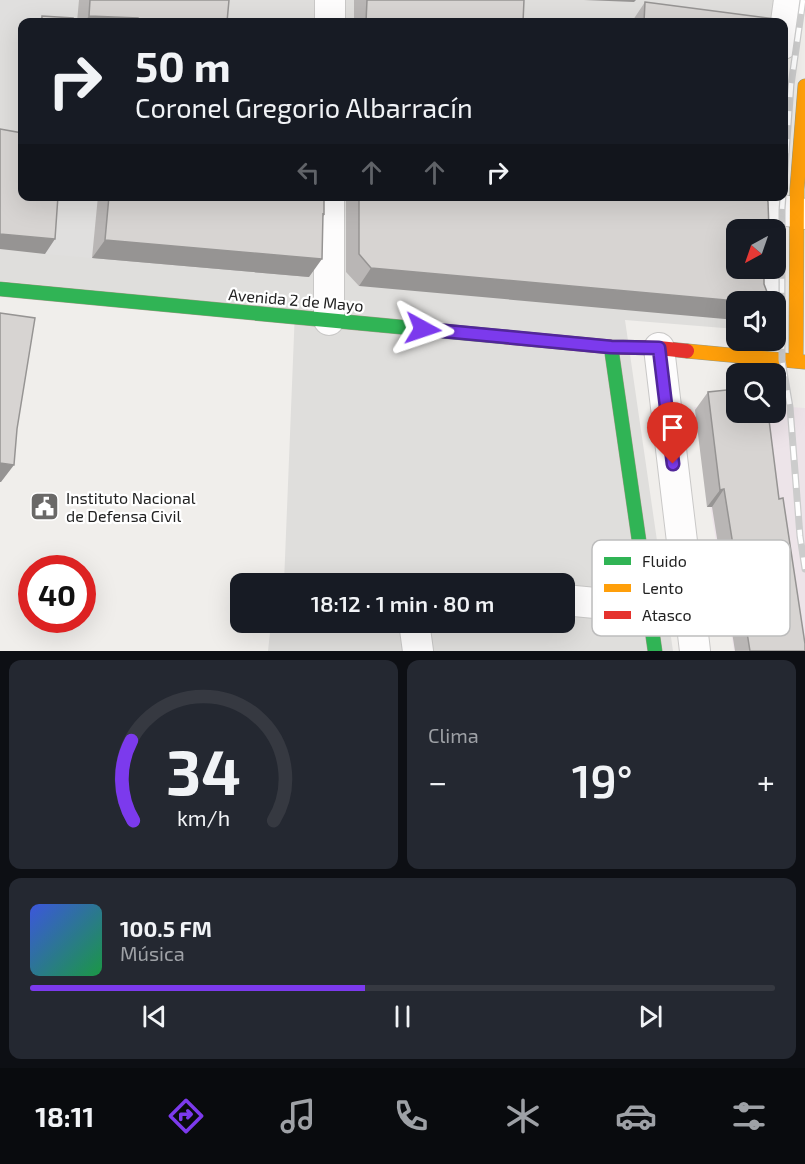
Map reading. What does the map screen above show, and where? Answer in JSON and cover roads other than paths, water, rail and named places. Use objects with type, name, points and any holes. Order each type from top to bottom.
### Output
[{"type":"street","points":[[330,0],[330,18]]},
{"type":"street","points":[[787,18],[789,0]]},
{"type":"street","points":[[788,184],[799,132],[805,86]]},
{"type":"street","points":[[329,201],[329,320]]},
{"type":"street","points":[[782,212],[785,355]]},
{"type":"street","name":"Avenida 2 de Mayo","points":[[0,289],[611,347],[785,355]]},
{"type":"street","points":[[611,347],[638,540]]},
{"type":"street","points":[[659,348],[682,540]]},
{"type":"street","points":[[575,601],[592,603]]},
{"type":"street","points":[[416,633],[418,651]]},
{"type":"street","points":[[653,636],[655,651]]},
{"type":"street","points":[[693,636],[695,651]]},
{"type":"railway","points":[[788,127],[791,85],[803,0]]},
{"type":"railway","points":[[783,201],[782,360],[790,407],[800,536],[805,569]]},
{"type":"place","name":"Instituto Nacional de Defensa Civil","points":[[45,507]]}]
